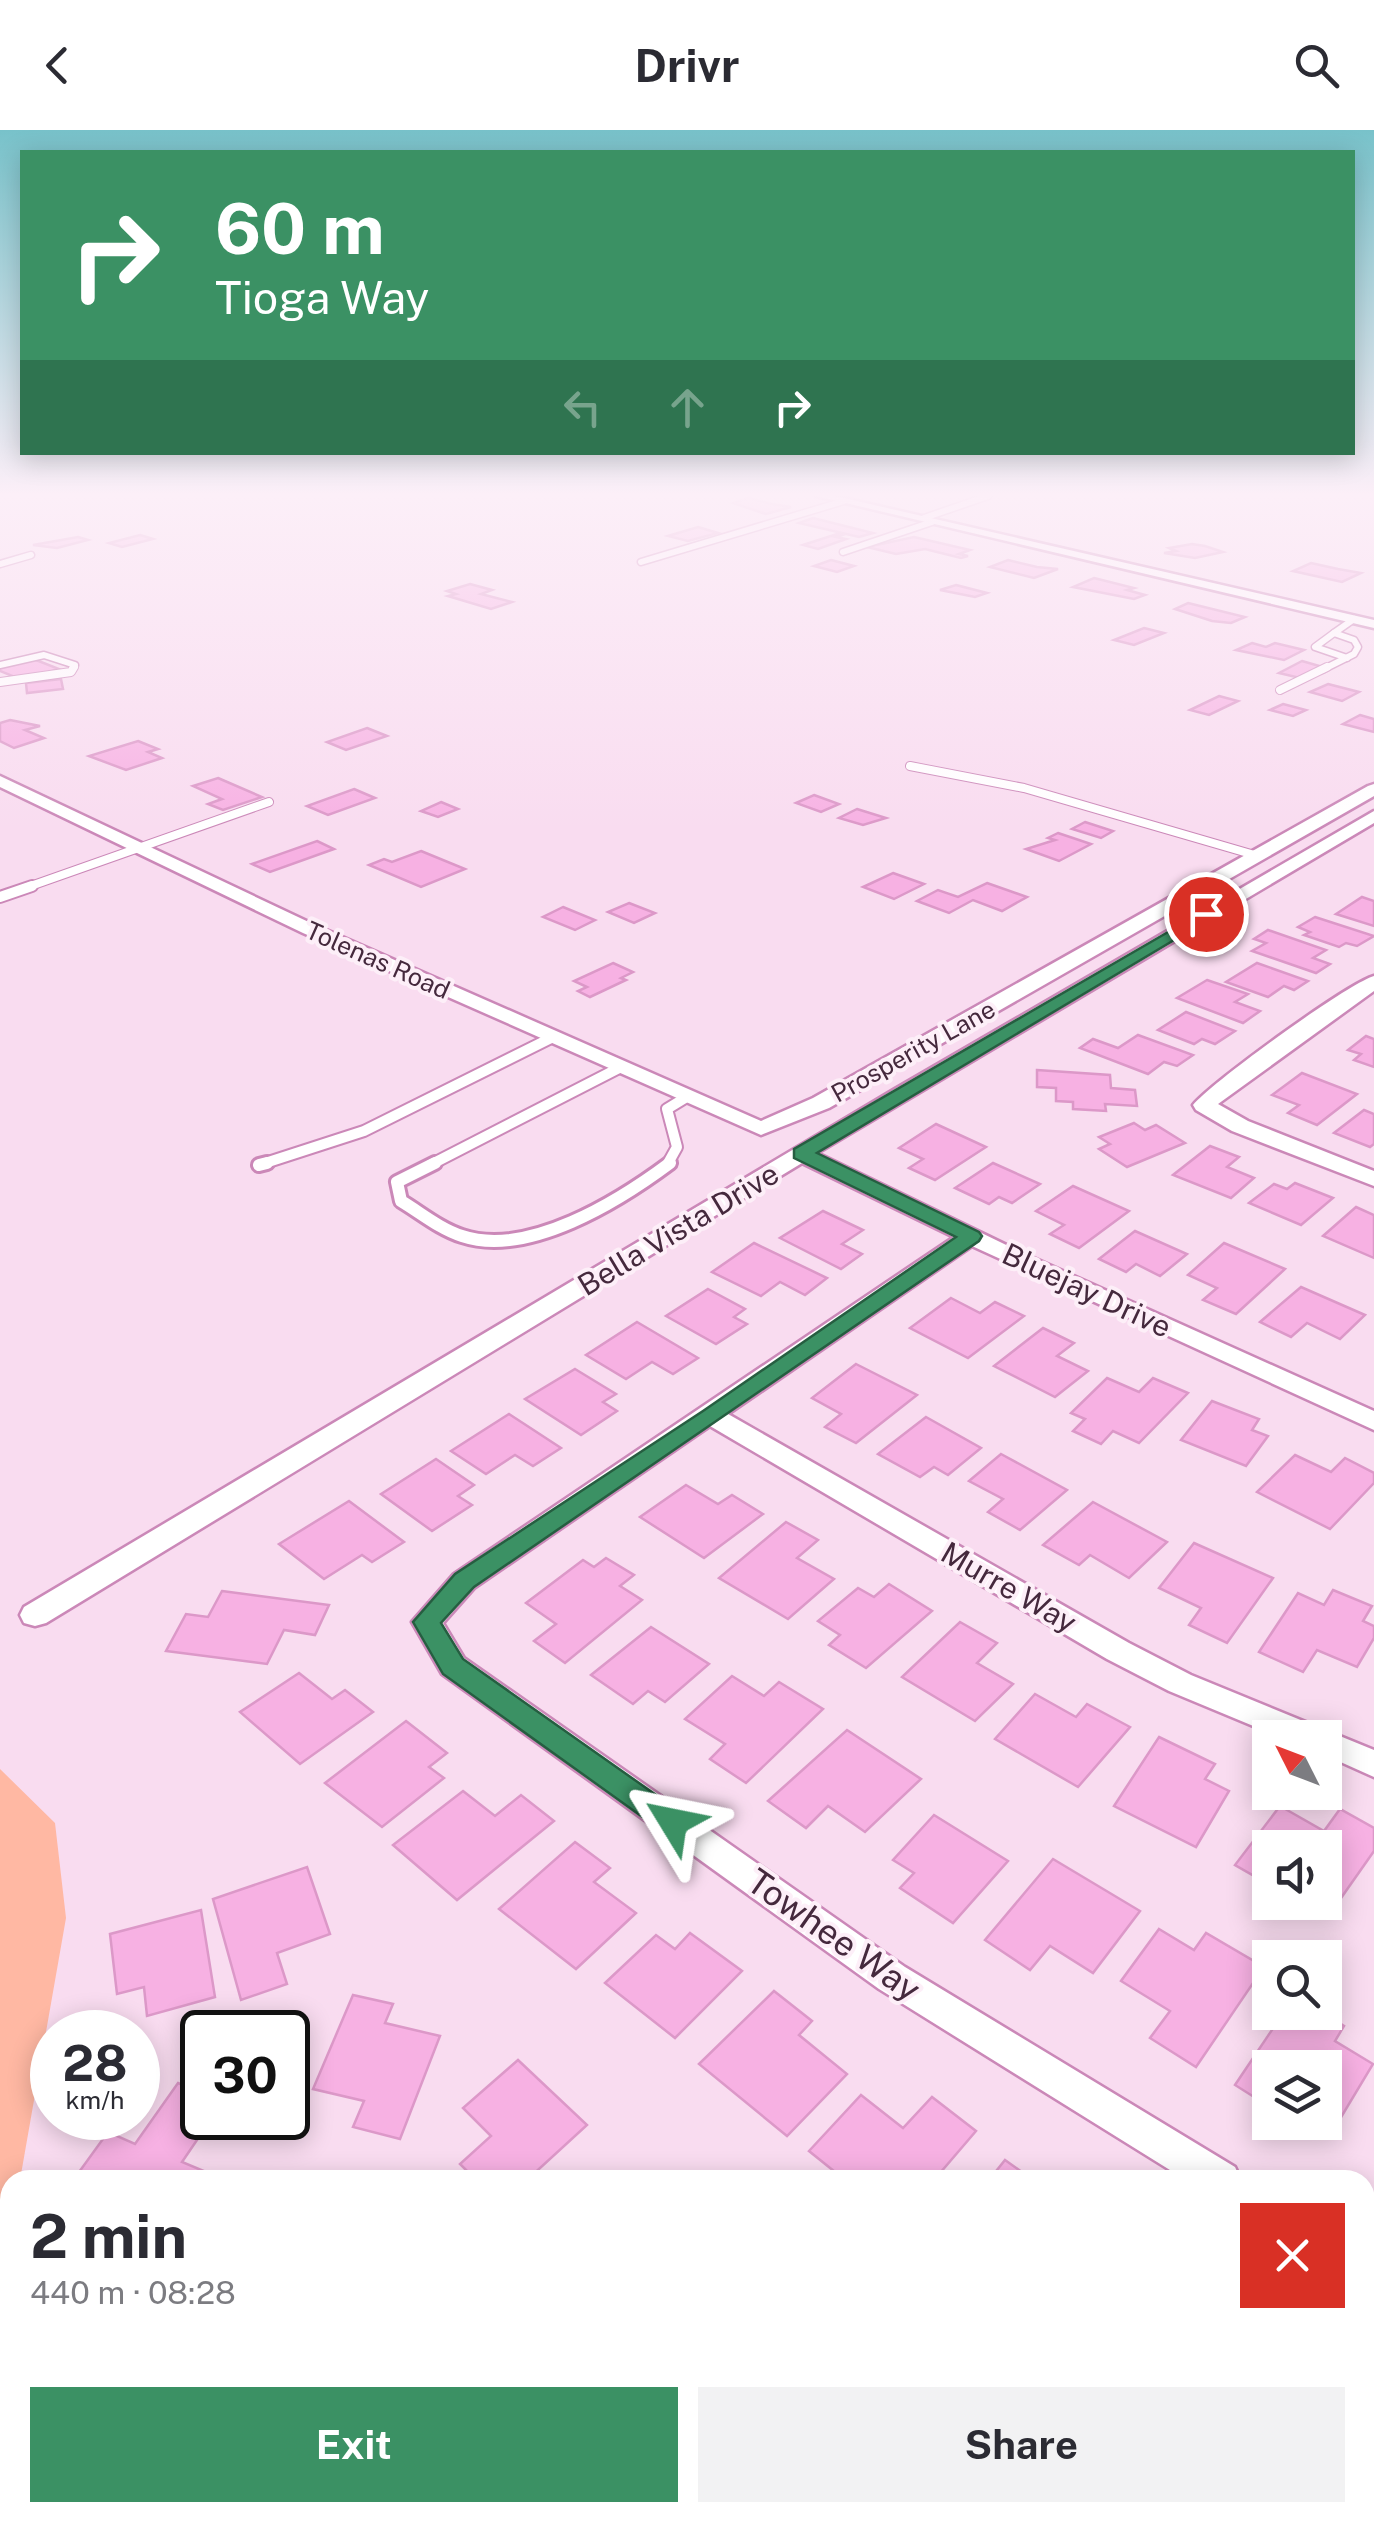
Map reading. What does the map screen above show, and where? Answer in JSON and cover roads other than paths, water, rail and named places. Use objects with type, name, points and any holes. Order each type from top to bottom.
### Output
[{"type":"street","points":[[1305,608],[1374,624]]},
{"type":"street","name":"Tolenas Road","points":[[0,780],[309,930],[761,1129]]},
{"type":"street","name":"Prosperity Lane","points":[[761,1129],[820,1103],[1374,788]]},
{"type":"street","name":"Bella Vista Drive","points":[[35,1615],[1374,816]]},
{"type":"street","points":[[1374,982],[1228,1083],[1204,1105],[1240,1126],[1374,1179]]},
{"type":"street","name":"Bluejay Drive","points":[[802,1154],[1374,1421]]},
{"type":"street","points":[[712,1416],[972,1236]]},
{"type":"street","name":"Towhee Way","points":[[712,1416],[464,1581],[427,1622],[453,1666],[892,1978],[1205,2170]]},
{"type":"street","name":"Murre Way","points":[[712,1416],[1118,1651],[1272,1720]]},
{"type":"street","points":[[1342,1749],[1374,1764]]},
{"type":"lane","points":[[1347,658],[1316,647],[1354,619]]},
{"type":"lane","points":[[1280,690],[1347,658],[1358,647],[1354,640],[1334,633]]},
{"type":"lane","points":[[0,665],[34,655],[75,665],[71,672],[0,682]]},
{"type":"lane","points":[[910,766],[1024,788],[1258,856]]},
{"type":"lane","points":[[0,897],[270,802]]},
{"type":"lane","points":[[259,1165],[364,1132],[551,1038]]},
{"type":"lane","points":[[619,1068],[397,1182],[401,1200],[451,1231],[482,1240],[504,1240],[562,1226],[672,1161],[678,1148],[678,1134],[667,1108],[685,1098]]}]
